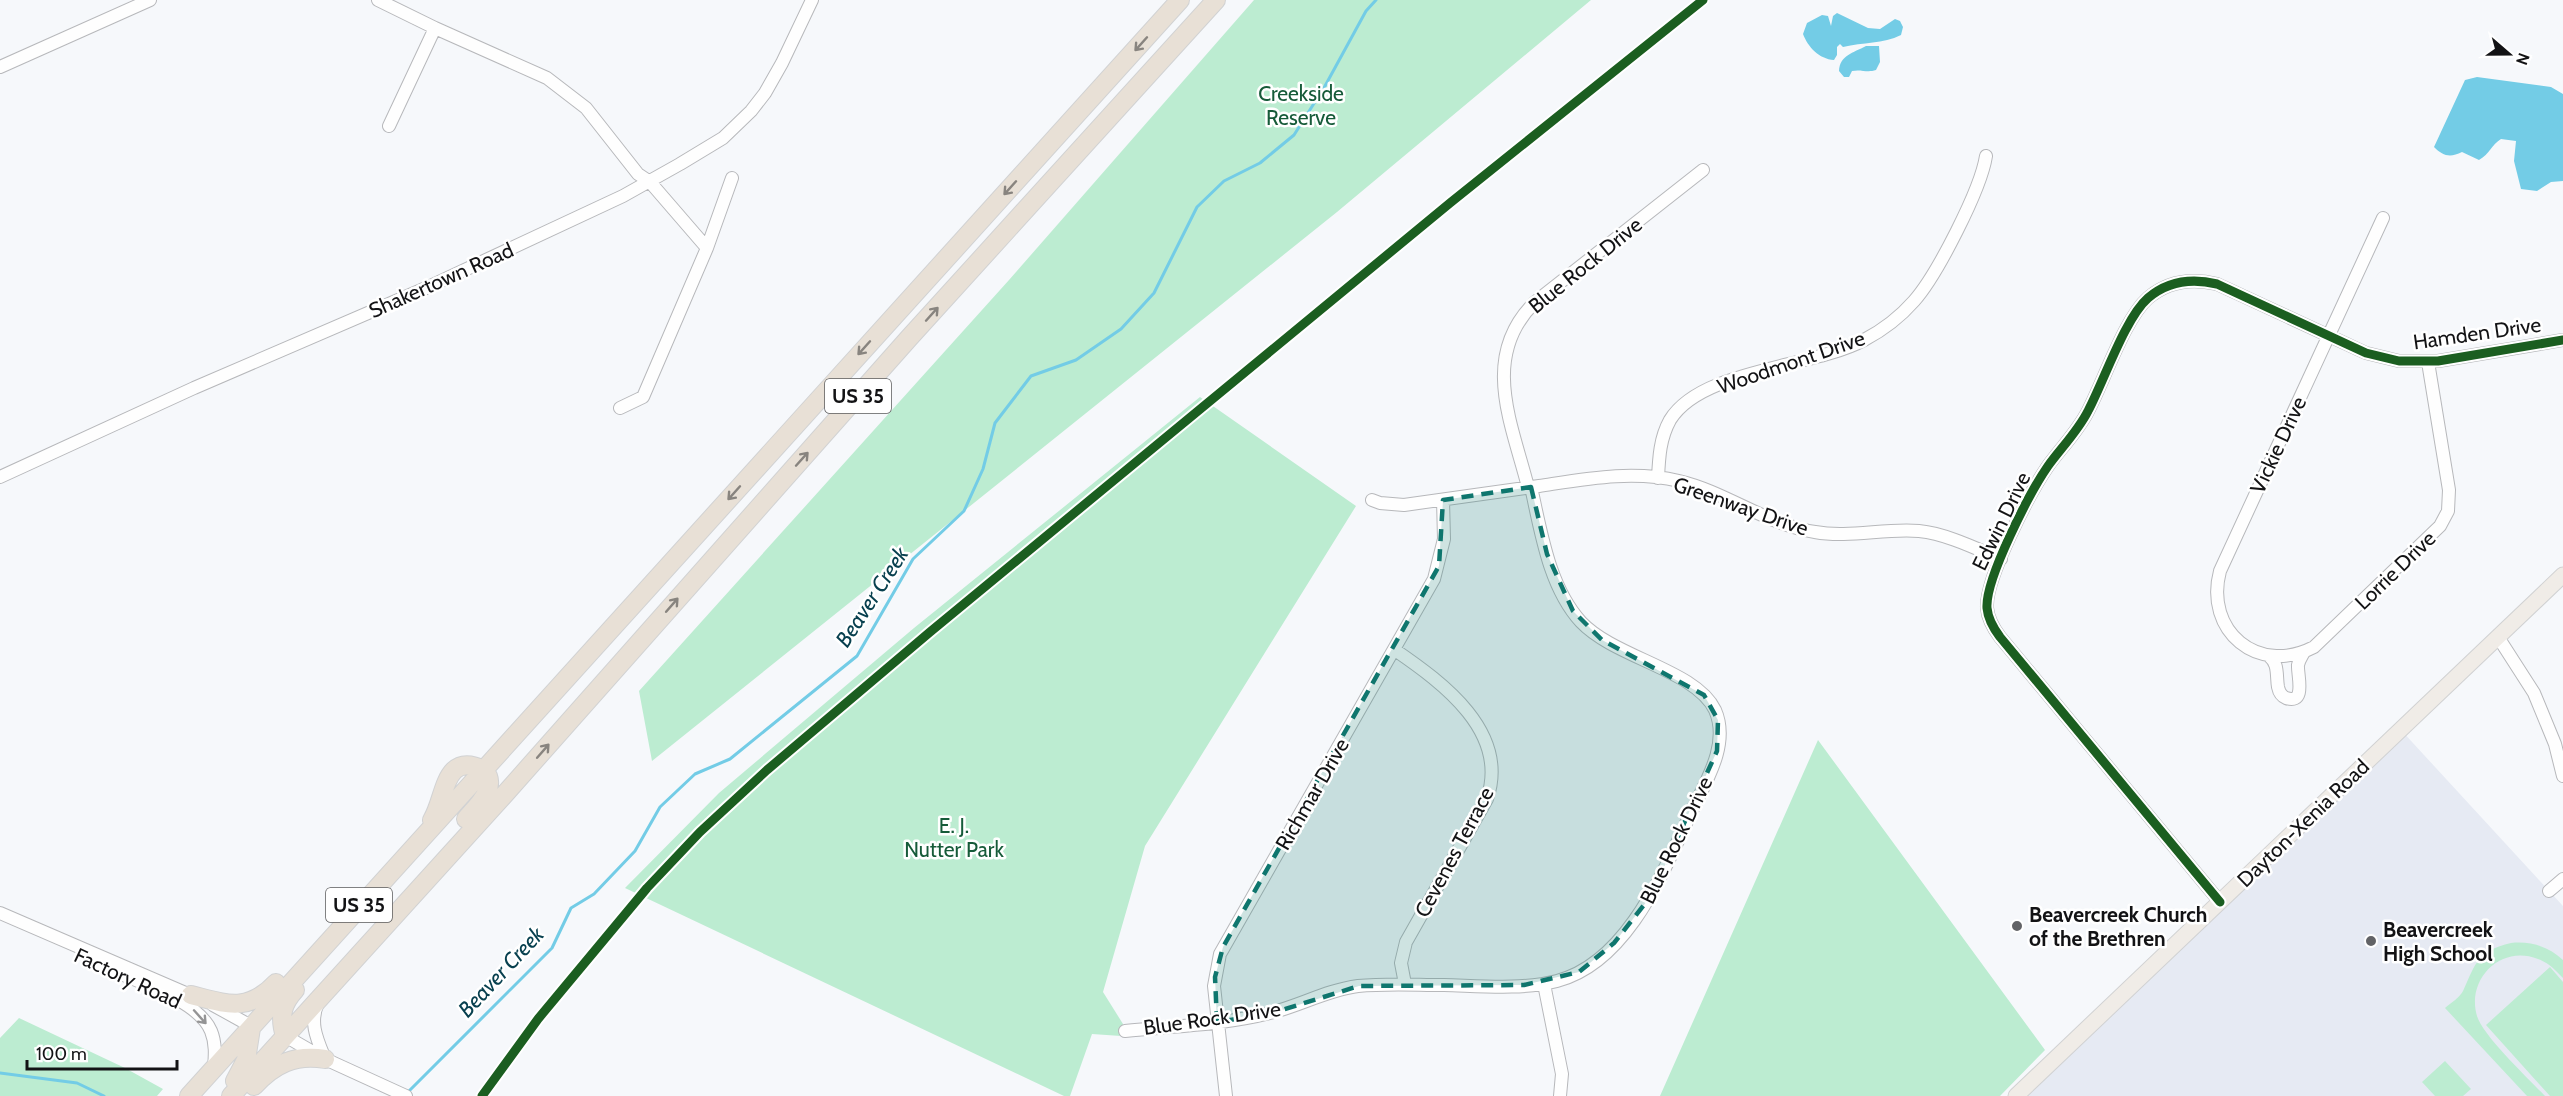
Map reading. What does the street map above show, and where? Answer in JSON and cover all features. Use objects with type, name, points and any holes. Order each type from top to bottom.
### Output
[{"type":"highway","name":"US 35","points":[[189,1096],[375,887],[484,770],[1180,0]]},
{"type":"highway","name":"US 35","points":[[231,1096],[504,795],[909,338],[1216,0]]},
{"type":"highway","points":[[323,994],[344,955],[487,793],[490,783],[484,770],[462,766],[453,770],[445,782],[435,815],[422,836]]},
{"type":"highway","points":[[285,1036],[281,1015],[290,995],[452,815],[469,786]]},
{"type":"highway","points":[[192,995],[232,1005],[260,999],[356,894],[375,887]]},
{"type":"highway","points":[[220,1096],[242,1070],[246,1060],[251,1026]]},
{"type":"highway","points":[[245,1096],[278,1065],[303,1057],[325,1059]]},
{"type":"highway","points":[[200,1096],[214,1068]]},
{"type":"main road","name":"Dayton-Xenia Road","points":[[2016,1096],[2563,575]]},
{"type":"street","points":[[0,67],[150,0]]},
{"type":"street","points":[[378,0],[548,78],[586,108],[638,174],[650,182],[707,248]]},
{"type":"street","name":"Shakertown Road","points":[[0,477],[204,384],[426,288],[650,182],[723,138],[751,111],[765,93],[782,63],[812,0]]},
{"type":"street","points":[[389,126],[435,28]]},
{"type":"street","name":"Woodmont Drive","points":[[1658,477],[1660,450],[1665,431],[1676,413],[1691,399],[1729,381],[1847,348],[1877,332],[1905,311],[1923,290],[1956,231],[1984,172],[1986,156]]},
{"type":"street","name":"Blue Rock Drive","points":[[1125,1031],[1269,1014],[1348,987],[1405,984],[1544,984],[1567,978],[1598,959],[1639,915],[1661,877],[1714,762],[1720,734],[1714,709],[1704,695],[1685,681],[1602,640],[1573,611],[1559,586],[1547,554],[1504,388],[1506,351],[1514,328],[1534,303],[1703,170]]},
{"type":"street","points":[[620,408],[644,397],[707,248],[732,178]]},
{"type":"street","name":"Vickie Drive","points":[[2269,656],[2246,647],[2228,629],[2218,606],[2217,580],[2383,218]]},
{"type":"street","name":"Edwin Drive","points":[[2220,902],[1996,632],[1989,615],[1988,598],[1991,581],[2037,483],[2091,406],[2133,316],[2155,293],[2175,283],[2189,281],[2217,284],[2328,336]]},
{"type":"street","name":"Hamden Drive","points":[[2328,336],[2382,358],[2409,362],[2428,362],[2563,340]]},
{"type":"street","name":"Lorrie Drive","points":[[2269,656],[2287,657],[2304,652],[2324,640],[2433,535],[2448,512],[2450,490],[2428,362]]},
{"type":"street","name":"Greenway Drive","points":[[1372,500],[1404,505],[1605,477],[1635,475],[1658,477],[1707,489],[1784,523],[1814,532],[1836,534],[1925,532],[1966,544],[2001,559]]},
{"type":"street","name":"Richmar Drive","points":[[1226,1096],[1216,1022],[1215,977],[1223,948],[1395,650],[1439,566],[1444,539],[1443,500]]},
{"type":"street","points":[[2498,637],[2529,684],[2563,757]]},
{"type":"street","name":"Cevenes Terrace","points":[[1395,650],[1424,669],[1459,703],[1483,733],[1492,760],[1493,778],[1487,799],[1406,942],[1401,963],[1405,984]]},
{"type":"street","points":[[2269,656],[2276,665],[2280,693],[2284,698],[2290,699],[2296,696],[2300,689],[2298,666],[2304,652]]},
{"type":"street","points":[[2555,744],[2563,776]]},
{"type":"street","points":[[2549,891],[2563,879]]},
{"type":"street","name":"Factory Road","points":[[0,914],[192,995],[251,1026]]},
{"type":"street","name":"Factory Road","points":[[38,930],[64,949],[169,996],[197,1012],[212,1033],[215,1050],[214,1068]]},
{"type":"street","points":[[1544,984],[1562,1074],[1560,1096]]},
{"type":"street","points":[[323,994],[313,1014],[313,1024],[325,1059]]},
{"type":"street","points":[[285,1036],[325,1059],[406,1096]]},
{"type":"highlighted area","points":[[1531,487],[1547,554],[1573,611],[1602,640],[1704,695],[1718,720],[1717,751],[1651,896],[1614,943],[1579,972],[1524,985],[1359,986],[1269,1014],[1217,1022],[1215,977],[1223,947],[1439,566],[1443,500]]},
{"type":"shaded area","name":"Beavercreek High School","points":[[2401,730],[2563,906],[2563,1096],[2016,1096]]},
{"type":"green space","name":"Creekside Reserve","points":[[1254,0],[1591,0],[1337,212],[652,761],[639,691],[1009,280]]},
{"type":"green space","name":"E. J. Nutter Park","points":[[1200,397],[1356,506],[1145,846],[1103,992],[1123,1024],[1121,1036],[1092,1034],[1070,1096],[1064,1096],[625,888],[719,793],[914,628]]},
{"type":"green space","points":[[1818,740],[2045,1050],[2000,1096],[1660,1096]]},
{"type":"green space","points":[[2511,943],[2538,945],[2557,955],[2563,960],[2563,978],[2549,965],[2538,959],[2511,956],[2490,968],[2482,978],[2475,1002],[2477,1016],[2497,1046],[2545,1096],[2527,1096],[2445,1008],[2462,993],[2475,966],[2484,954]]},
{"type":"green space","points":[[2550,967],[2563,982],[2563,1096],[2550,1096],[2486,1025]]},
{"type":"green space","points":[[19,1018],[125,1068],[163,1089],[157,1096],[0,1096],[0,1038]]},
{"type":"green space","points":[[2445,1061],[2471,1089],[2463,1096],[2435,1096],[2422,1082]]},
{"type":"water","points":[[1837,13],[1868,28],[1880,29],[1895,19],[1900,21],[1903,27],[1901,35],[1887,40],[1843,47],[1840,44],[1834,60],[1829,59],[1815,52],[1803,34],[1807,23],[1822,15],[1828,16],[1831,26],[1833,16]]},
{"type":"water","points":[[1866,46],[1879,46],[1880,62],[1876,70],[1852,71],[1849,77],[1844,77],[1839,71],[1842,61],[1848,55]]},
{"type":"water","points":[[2477,77],[2551,87],[2563,94],[2563,181],[2551,182],[2537,191],[2521,189],[2514,161],[2516,141],[2501,139],[2479,160],[2462,152],[2447,155],[2434,147],[2465,80]]},
{"type":"waterway","name":"Beaver Creek","points":[[407,1093],[552,948],[571,908],[594,894],[635,851],[660,807],[695,774],[730,759],[857,656],[913,559],[964,511],[983,469],[995,423],[1031,376],[1076,360],[1121,329],[1154,293],[1197,207],[1224,181],[1260,163],[1294,135],[1325,86],[1366,11],[1376,0]]},
{"type":"waterway","name":"Beaver Creek","points":[[0,1073],[77,1083],[104,1096]]},
{"type":"cycle path","points":[[482,1096],[538,1019],[647,888],[700,832],[767,770],[930,632],[1450,203],[1703,0]]},
{"type":"cycle path","points":[[2220,902],[2000,637],[1992,624],[1987,608],[1993,577],[2020,515],[2048,466],[2084,418],[2131,320],[2139,307],[2156,292],[2181,282],[2198,281],[2217,284],[2366,353],[2399,361],[2438,361],[2563,340]]},
{"type":"place","name":"Beavercreek Church of the Brethren","points":[[2017,926]]},
{"type":"place","name":"Beavercreek High School","points":[[2371,941]]}]
